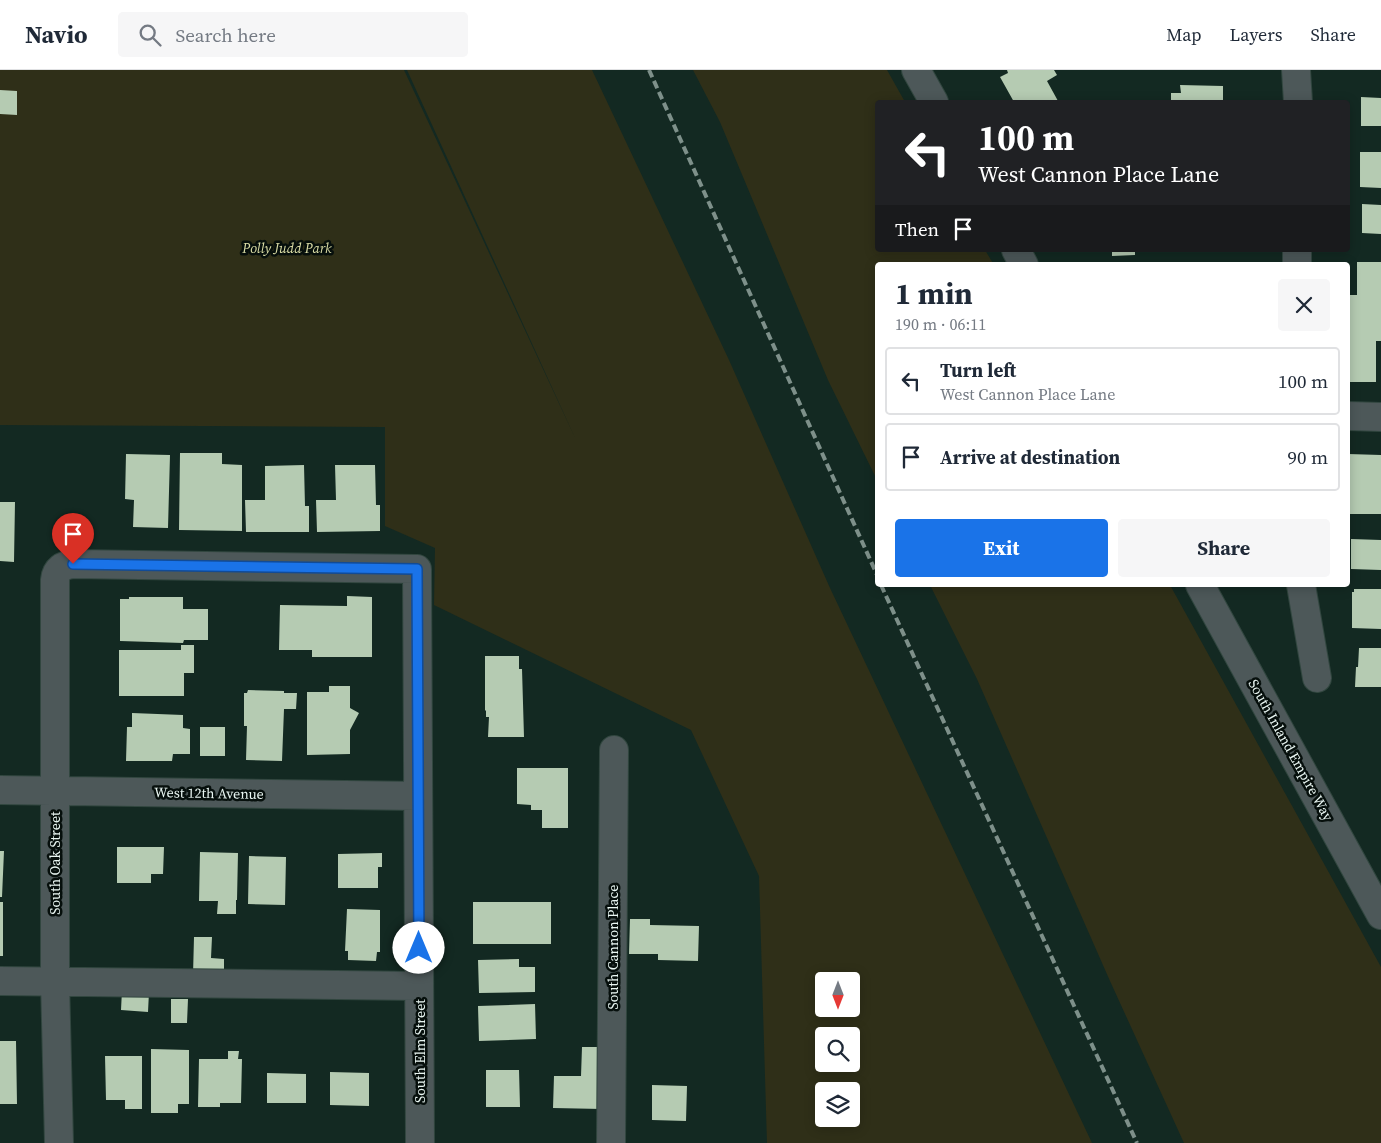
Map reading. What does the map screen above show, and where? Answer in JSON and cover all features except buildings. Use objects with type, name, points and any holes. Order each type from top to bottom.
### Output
[{"type":"street","points":[[916,70],[933,100]]},
{"type":"street","points":[[1296,70],[1298,100]]},
{"type":"street","points":[[1350,416],[1381,416]]},
{"type":"street","name":"South Oak Street","points":[[59,1143],[56,981],[55,584],[58,570],[65,565],[73,564],[417,569]]},
{"type":"street","name":"South Elm Street","points":[[417,569],[420,1143]]},
{"type":"street","name":"South Inland Empire Way","points":[[1201,587],[1375,887],[1381,915]]},
{"type":"street","points":[[1301,587],[1317,678]]},
{"type":"street","name":"South Cannon Place","points":[[611,1143],[614,750]]},
{"type":"street","name":"West 12th Avenue","points":[[0,790],[418,796]]},
{"type":"street","points":[[0,980],[419,986]]},
{"type":"green space","name":"Polly Judd Park","points":[[0,70],[404,70],[576,440],[407,70],[592,70],[729,360],[830,588],[1092,1143],[767,1143],[759,876],[691,730],[434,605],[435,548],[385,526],[385,427],[0,425]]},
{"type":"green space","points":[[693,70],[887,70],[904,100],[875,100],[875,252],[986,252],[992,262],[875,262],[875,476],[828,380],[720,122]]},
{"type":"green space","points":[[931,587],[1171,587],[1381,967],[1381,1143],[1184,1143],[1110,981],[977,679]]},
{"type":"railway","points":[[649,70],[875,570]]},
{"type":"railway","points":[[882,587],[1137,1143]]},
{"type":"route","points":[[73,564],[417,569],[419,948]]}]
